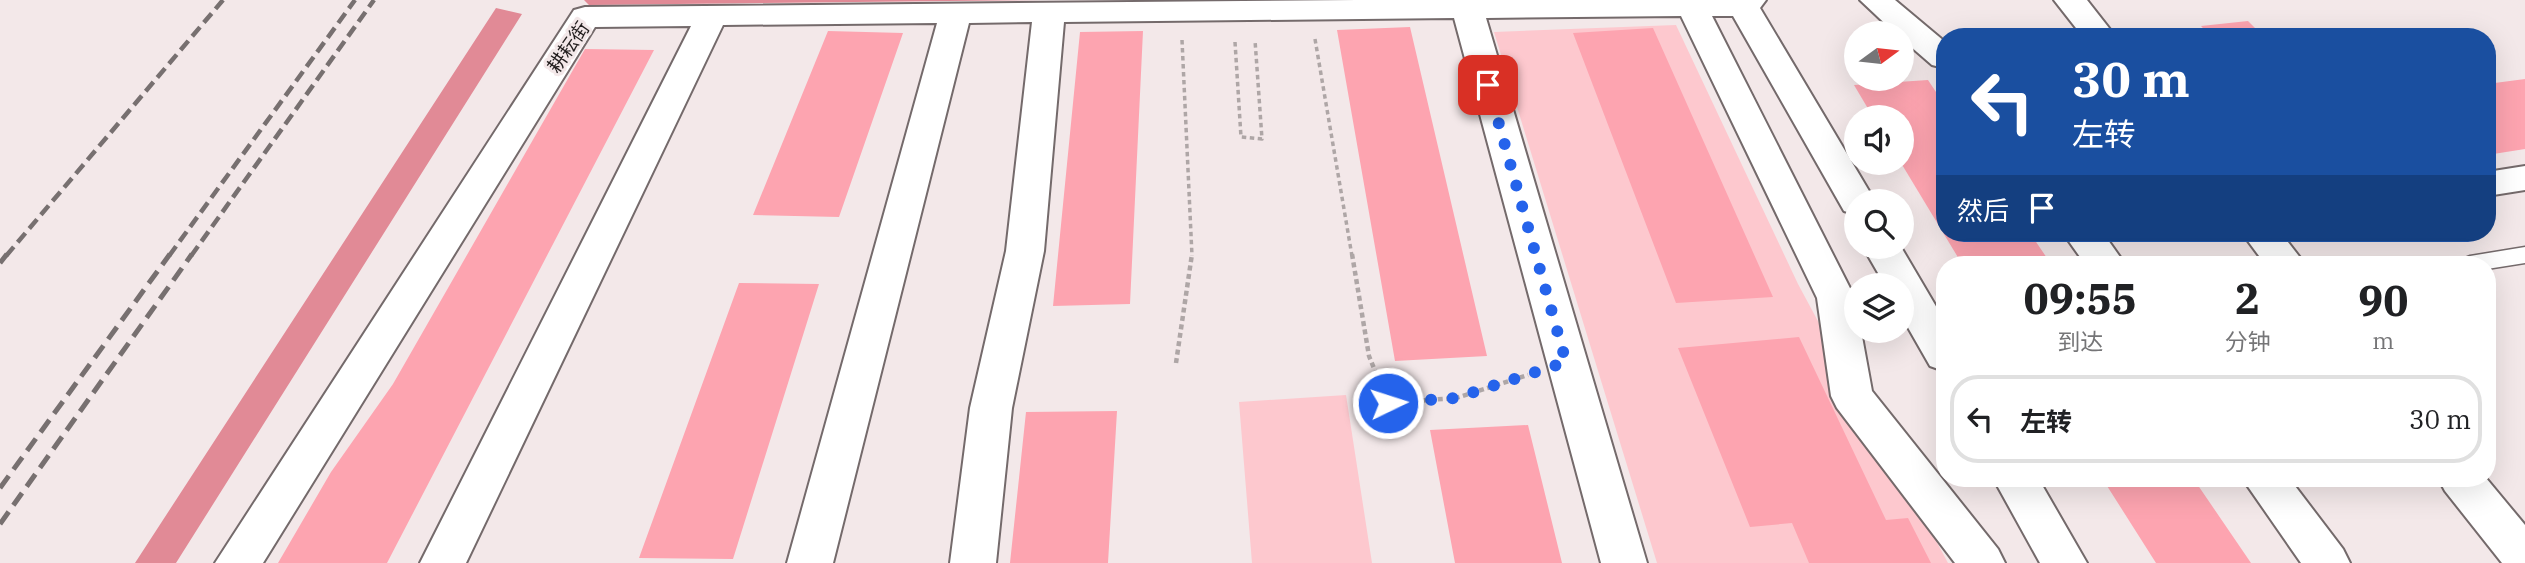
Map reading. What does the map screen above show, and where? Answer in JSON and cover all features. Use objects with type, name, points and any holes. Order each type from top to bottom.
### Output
[{"type":"street","points":[[1876,0],[1936,51]]},
{"type":"street","points":[[2070,0],[2093,28]]},
{"type":"street","points":[[1746,3],[1850,189]]},
{"type":"street","name":"耕耘街","points":[[238,563],[585,17],[1692,7],[1746,3]]},
{"type":"street","points":[[1692,7],[1836,298],[1852,396],[1982,563]]},
{"type":"street","points":[[1466,9],[1624,563]]},
{"type":"street","points":[[810,563],[955,13]]},
{"type":"street","points":[[973,563],[991,408],[1025,251],[1049,13]]},
{"type":"street","points":[[443,563],[712,16]]},
{"type":"street","points":[[2496,183],[2525,178]]},
{"type":"street","points":[[2089,242],[2100,256]]},
{"type":"street","points":[[2268,242],[2279,256]]},
{"type":"street","points":[[1889,259],[1936,341]]},
{"type":"street","points":[[2020,487],[2064,563]]},
{"type":"street","points":[[2271,487],[2328,563]]},
{"type":"street","points":[[2467,487],[2525,558]]},
{"type":"lane","points":[[2496,260],[2525,255]]},
{"type":"path","points":[[1311,10],[1369,356],[1388,403],[1456,398],[1566,362]]},
{"type":"path","points":[[1242,11],[1262,139],[1241,137],[1235,43],[1242,11]]},
{"type":"path","points":[[1176,363],[1192,260],[1180,12]]},
{"type":"shaded area","points":[[584,0],[1043,0],[589,5]]},
{"type":"shaded area","points":[[496,8],[522,14],[176,563],[135,563]]},
{"type":"shaded area","points":[[1676,25],[1798,284],[1948,563],[1657,563],[1494,32]]},
{"type":"shaded area","points":[[1346,395],[1372,563],[1252,563],[1239,402]]},
{"type":"building","points":[[2248,21],[2255,28],[2203,28],[2201,26]]},
{"type":"building","points":[[1410,27],[1487,356],[1395,361],[1337,30]]},
{"type":"building","points":[[1653,28],[1773,297],[1676,303],[1573,33]]},
{"type":"building","points":[[828,31],[903,33],[839,217],[753,215]]},
{"type":"building","points":[[1143,31],[1130,304],[1053,306],[1080,32]]},
{"type":"building","points":[[585,49],[654,50],[387,563],[278,563],[331,472],[393,384]]},
{"type":"building","points":[[2525,79],[2525,149],[2496,154],[2496,83]]},
{"type":"building","points":[[1928,80],[1936,92],[1936,221],[1908,175],[1914,175],[1914,105],[1866,105],[1858,91],[1914,91],[1914,81]]},
{"type":"building","points":[[1949,242],[2036,242],[2046,256],[1957,256]]},
{"type":"building","points":[[739,283],[819,284],[733,559],[639,558]]},
{"type":"building","points":[[1799,337],[1886,520],[1908,518],[1931,563],[1809,563],[1792,523],[1750,527],[1678,348]]},
{"type":"building","points":[[1117,411],[1108,563],[1010,563],[1026,412]]},
{"type":"building","points":[[1528,425],[1562,563],[1455,563],[1430,430]]},
{"type":"building","points":[[2108,487],[2199,487],[2251,563],[2156,563]]},
{"type":"railway","points":[[6,256],[223,0]]},
{"type":"railway","points":[[169,256],[355,0]]},
{"type":"railway","points":[[191,256],[374,0]]},
{"type":"railway","points":[[0,263],[7,254]]},
{"type":"railway","points":[[0,488],[170,254]]},
{"type":"railway","points":[[0,524],[192,254]]},
{"type":"route","points":[[1388,403],[1456,398],[1566,362],[1488,85]]}]
